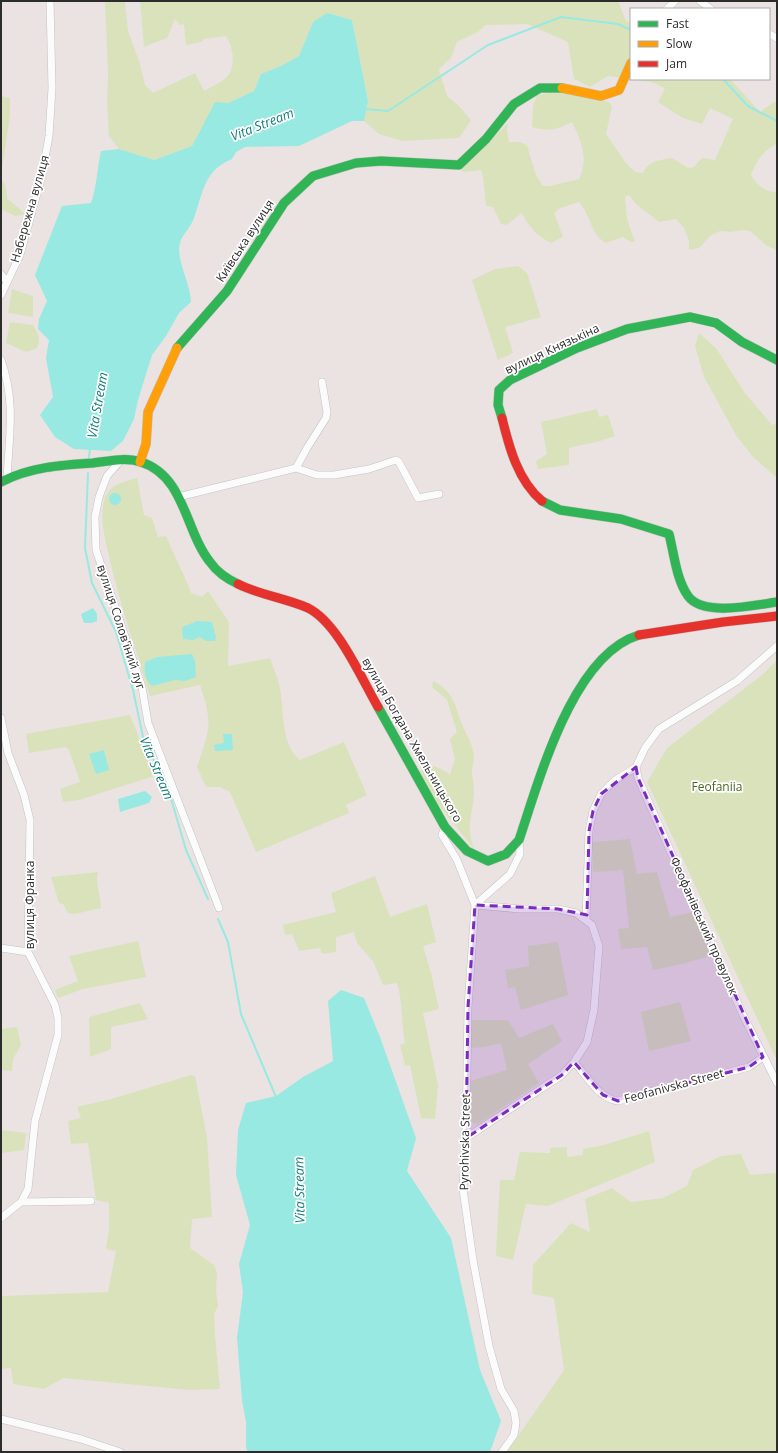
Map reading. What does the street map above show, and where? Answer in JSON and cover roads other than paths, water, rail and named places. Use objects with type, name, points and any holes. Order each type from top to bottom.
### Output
[{"type":"street","name":"Набережна вулиця","points":[[1,294],[20,255],[42,175],[49,136],[52,88],[50,1]]},
{"type":"street","points":[[700,1],[710,8]]},
{"type":"street","name":"Київська вулиця","points":[[140,462],[146,444],[148,412],[175,350],[198,326],[227,291],[284,203],[313,176],[356,163],[381,161],[459,165],[486,139],[514,104],[540,88],[564,88],[601,96],[619,90],[630,65]]},
{"type":"street","points":[[1,274],[7,282]]},
{"type":"street","name":"вулиця Князькіна","points":[[777,360],[742,342],[716,323],[690,317],[627,329],[577,348],[510,380],[499,390],[498,405],[508,442],[521,475],[541,500],[560,510],[620,519],[669,534],[686,592],[689,598],[698,605],[714,609],[777,602]]},
{"type":"street","points":[[1,360],[8,379],[12,409],[4,480]]},
{"type":"street","points":[[296,468],[326,418],[327,412],[322,382]]},
{"type":"street","name":"вулиця Богдана Хмельницького","points":[[4,480],[21,474],[72,464],[121,460],[140,462],[152,466],[164,474],[178,497],[200,546],[210,563],[220,573],[232,582],[308,608],[321,617],[334,630],[445,827],[467,851],[488,861],[503,858],[512,850],[519,840],[548,756],[572,700],[602,657],[626,640],[653,632],[777,616]]},
{"type":"street","name":"вулиця Солов'їний луг","points":[[121,460],[107,476],[99,497],[95,517],[96,550],[142,687],[151,734],[168,774],[219,908]]},
{"type":"street","points":[[178,497],[296,468],[317,475],[334,475],[369,469],[396,460],[399,462],[418,498],[439,494]]},
{"type":"street","points":[[586,920],[589,831],[593,811],[600,794],[614,780],[636,767],[645,748],[659,730],[737,681],[777,646]]},
{"type":"street","name":"вулиця Франка","points":[[1,718],[8,753],[24,795],[30,820],[28,952],[55,1005],[58,1018],[58,1035],[35,1121],[28,1189],[21,1202],[1,1218]]},
{"type":"street","name":"Феофанівський провулок","points":[[636,767],[638,778],[763,1057],[777,1083]]},
{"type":"street","points":[[445,827],[442,835],[457,860],[475,904]]},
{"type":"street","points":[[475,904],[510,874],[520,854],[519,840]]},
{"type":"street","points":[[466,1138],[562,1075],[574,1062],[587,1042],[596,996],[599,946],[597,934],[592,925],[576,913],[558,909],[520,909],[475,904]]},
{"type":"street","name":"Pyrohivska Street","points":[[475,904],[468,1007],[466,1138],[463,1189],[473,1260],[489,1346],[501,1389],[514,1411],[516,1423],[514,1435],[502,1452]]},
{"type":"street","points":[[1,948],[28,952]]},
{"type":"street","name":"Feofanivska Street","points":[[574,1062],[603,1095],[610,1100],[618,1101],[749,1067],[763,1057]]},
{"type":"street","points":[[21,1202],[92,1201]]},
{"type":"street","points":[[1,1419],[81,1439],[116,1451]]},
{"type":"water","points":[[327,13],[352,20],[368,101],[364,121],[352,121],[299,146],[245,147],[236,152],[232,159],[216,169],[206,183],[192,223],[183,236],[180,245],[180,258],[191,302],[179,313],[166,336],[152,355],[138,400],[134,419],[123,441],[111,451],[74,449],[55,437],[40,415],[53,397],[46,358],[49,340],[38,329],[39,319],[47,301],[35,275],[62,206],[91,203],[95,190],[101,151],[119,149],[154,160],[192,146],[215,102],[228,103],[254,91],[261,74],[281,66],[299,56],[313,22]]},
{"type":"water","points":[[117,493],[120,494],[120,504],[113,505],[110,504],[109,497],[110,494]]},
{"type":"water","points":[[93,608],[97,614],[97,621],[84,623],[81,614]]},
{"type":"water","points":[[197,621],[212,622],[216,637],[215,641],[206,641],[200,637],[193,640],[183,639],[182,627]]},
{"type":"water","points":[[192,654],[195,661],[196,677],[185,681],[175,680],[152,686],[146,678],[145,662],[157,657]]},
{"type":"water","points":[[223,734],[232,734],[233,750],[215,751],[214,745],[224,743]]},
{"type":"water","points":[[104,750],[109,770],[96,774],[89,754]]},
{"type":"water","points":[[145,791],[152,797],[149,803],[120,812],[118,799]]},
{"type":"water","points":[[341,990],[364,998],[380,1037],[416,1138],[407,1171],[451,1238],[480,1370],[501,1421],[490,1452],[248,1452],[246,1448],[246,1422],[242,1400],[237,1338],[243,1292],[239,1264],[250,1225],[236,1175],[238,1130],[246,1103],[276,1096],[303,1077],[333,1061],[328,1001]]},
{"type":"waterway","name":"Vita Stream","points":[[365,109],[388,111],[488,45],[561,17],[618,24],[630,30]]},
{"type":"waterway","name":"Vita Stream","points":[[724,80],[748,106],[777,121]]},
{"type":"waterway","name":"Vita Stream","points":[[89,457],[90,448]]},
{"type":"waterway","name":"Vita Stream","points":[[88,473],[85,548],[92,583],[116,632],[133,690],[143,737],[170,795],[186,850],[208,899]]},
{"type":"waterway","name":"Vita Stream","points":[[218,919],[228,942],[241,1014],[276,1097]]},
{"type":"park label","name":"Feofaniia","points":[[717,787]]}]
